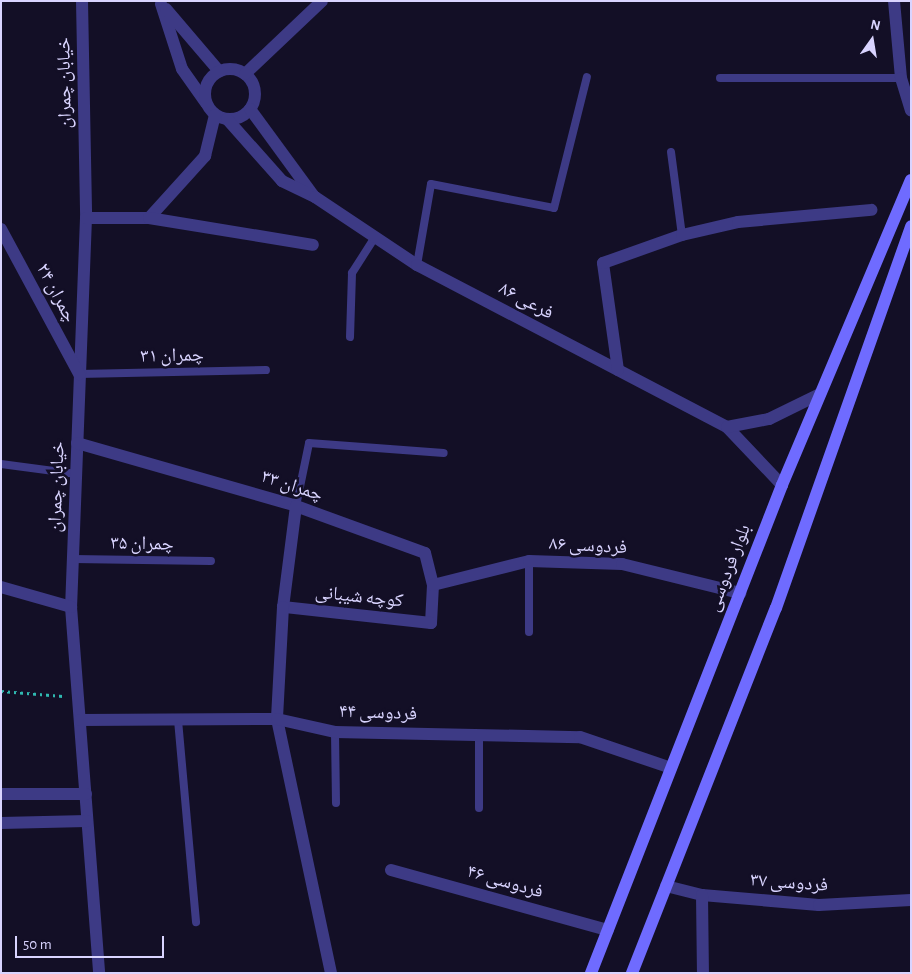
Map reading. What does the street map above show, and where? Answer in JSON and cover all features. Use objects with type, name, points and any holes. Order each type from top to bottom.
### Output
[{"type":"main road","name":"بلوار فردوسی","points":[[591,973],[782,485],[911,180]]},
{"type":"main road","points":[[632,973],[776,608],[911,226]]},
{"type":"street","name":"خیابان چمران","points":[[82,1],[86,218],[71,607],[99,973]]},
{"type":"street","points":[[161,2],[219,71],[244,74],[322,1]]},
{"type":"street","points":[[894,1],[901,78],[911,110]]},
{"type":"street","points":[[161,2],[182,69],[206,104],[221,117],[282,182],[315,198]]},
{"type":"street","points":[[206,104],[204,92],[219,71]]},
{"type":"street","points":[[244,74],[255,97],[250,109]]},
{"type":"street","points":[[221,117],[250,109]]},
{"type":"street","points":[[250,109],[315,198]]},
{"type":"street","points":[[149,218],[205,156],[221,117]]},
{"type":"street","name":"فرعی ۸۶","points":[[315,198],[417,265],[727,427],[782,485]]},
{"type":"street","points":[[618,370],[602,262],[682,235],[738,222],[871,210]]},
{"type":"street","points":[[86,218],[149,218],[313,245]]},
{"type":"street","name":"چمران ۲۴","points":[[3,235],[79,374]]},
{"type":"street","points":[[727,427],[769,419],[820,394]]},
{"type":"street","name":"چمران ۳۳","points":[[77,443],[296,506],[425,553],[433,585],[431,623]]},
{"type":"street","points":[[296,506],[283,607],[277,719],[330,973]]},
{"type":"street","name":"فردوسی ۸۶","points":[[433,585],[529,561],[622,564],[740,593]]},
{"type":"street","points":[[1,587],[71,607]]},
{"type":"street","name":"کوچه شیبانی","points":[[283,607],[431,623]]},
{"type":"street","name":"فردوسی ۴۴","points":[[80,720],[277,719],[335,732],[580,737],[671,768]]},
{"type":"street","points":[[1,794],[86,794]]},
{"type":"street","points":[[1,823],[87,821]]},
{"type":"street","name":"فردوسی ۴۶","points":[[391,870],[608,930]]},
{"type":"street","name":"فردوسی ۳۷","points":[[666,886],[702,895],[819,905],[911,900]]},
{"type":"street","points":[[702,895],[703,973]]},
{"type":"lane","points":[[417,265],[431,184],[554,208],[587,76]]},
{"type":"lane","points":[[720,78],[901,78]]},
{"type":"lane","points":[[671,152],[682,235]]},
{"type":"lane","points":[[350,337],[352,273],[375,237]]},
{"type":"lane","name":"چمران ۳۱","points":[[79,374],[266,370]]},
{"type":"lane","points":[[296,506],[309,443],[444,453]]},
{"type":"lane","points":[[1,464],[76,474]]},
{"type":"lane","name":"چمران ۳۵","points":[[73,558],[211,561]]},
{"type":"lane","points":[[529,561],[530,632]]},
{"type":"lane","points":[[178,720],[196,922]]},
{"type":"lane","points":[[335,732],[336,803]]},
{"type":"lane","points":[[479,736],[479,808]]},
{"type":"path","points":[[1,691],[78,697]]}]
